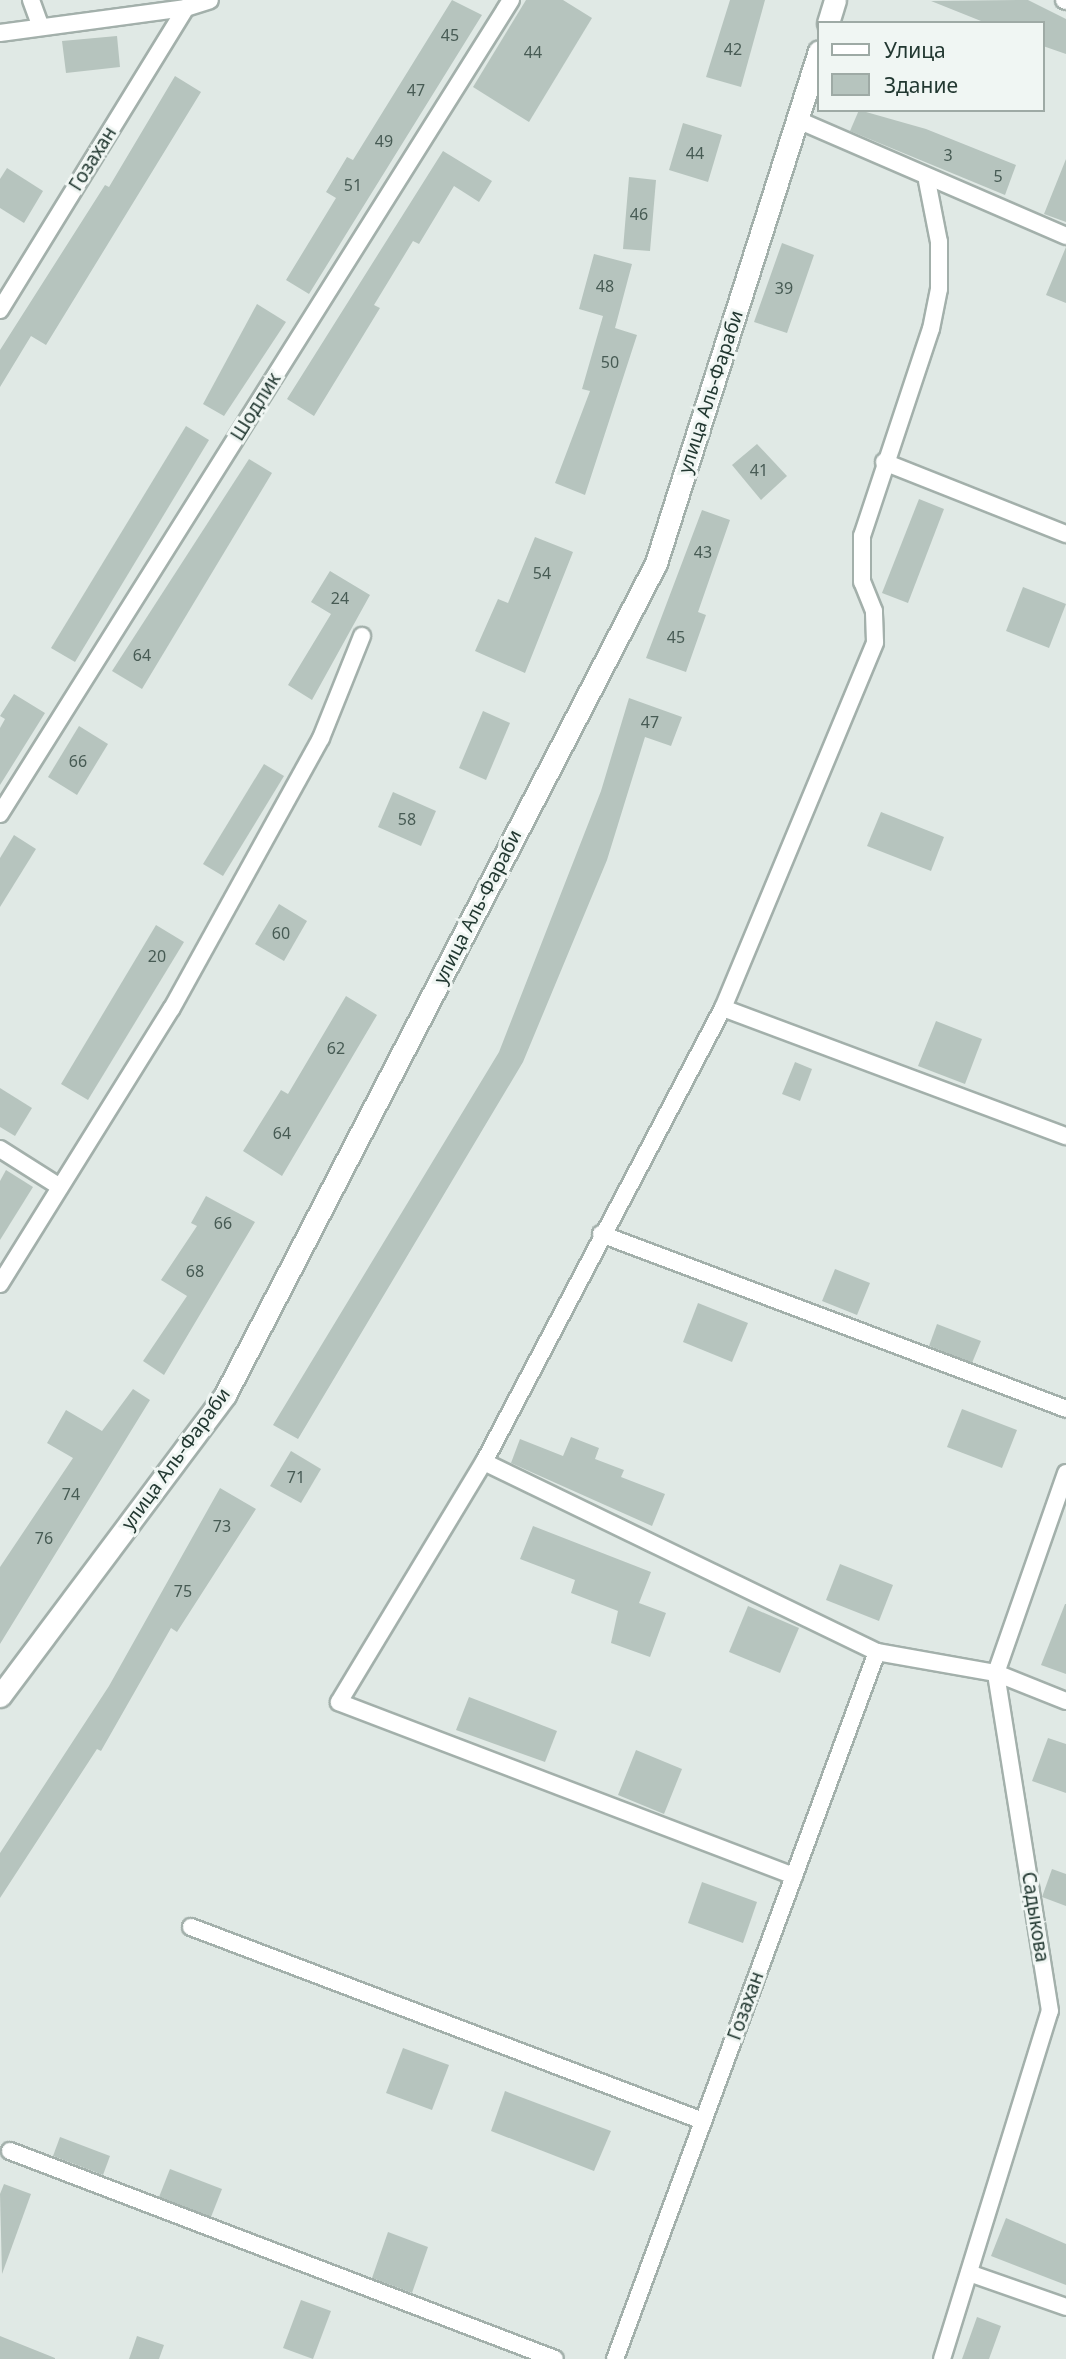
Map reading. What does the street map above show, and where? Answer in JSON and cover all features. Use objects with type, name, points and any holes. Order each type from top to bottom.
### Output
[{"type":"main road","points":[[829,21],[835,0]]},
{"type":"main road","name":"улица Аль-Фараби","points":[[0,1696],[225,1395],[656,563],[818,54]]},
{"type":"street","points":[[31,0],[40,25]]},
{"type":"street","points":[[0,33],[40,25],[186,8],[210,0]]},
{"type":"street","name":"Шодлик","points":[[0,814],[511,0]]},
{"type":"street","name":"Гозахан","points":[[0,310],[186,8]]},
{"type":"street","points":[[798,120],[927,181],[1066,236]]},
{"type":"street","points":[[794,1876],[339,1702],[484,1462],[601,1234],[723,1008],[875,642],[874,611],[862,582],[862,536],[884,462],[931,328],[939,289],[939,242],[927,181]]},
{"type":"street","points":[[884,462],[1066,534]]},
{"type":"street","points":[[0,1284],[172,1008],[321,738],[362,636]]},
{"type":"street","points":[[723,1008],[1066,1136]]},
{"type":"street","points":[[0,1149],[60,1187]]},
{"type":"street","points":[[601,1234],[1066,1409]]},
{"type":"street","points":[[484,1462],[877,1652],[996,1673],[1066,1702]]},
{"type":"street","name":"Садыкова","points":[[942,2359],[1058,2014],[996,1673],[1066,1473]]},
{"type":"street","name":"Гозахан","points":[[615,2359],[877,1652]]},
{"type":"street","points":[[191,1927],[703,2121]]},
{"type":"street","points":[[10,2151],[555,2359]]},
{"type":"street","points":[[969,2273],[1066,2307]]},
{"type":"building","points":[[452,0],[482,15],[309,294],[286,280],[336,198],[326,192],[347,157],[353,160]]},
{"type":"building","points":[[526,0],[563,0],[592,18],[529,122],[473,87]]},
{"type":"building","points":[[730,0],[765,0],[741,87],[706,77]]},
{"type":"building","points":[[1028,0],[1066,19],[1066,54],[1045,47],[1045,21],[981,21],[931,1]]},
{"type":"building","points":[[117,36],[120,67],[66,73],[62,41]]},
{"type":"building","points":[[175,76],[201,92],[46,345],[31,336],[0,387],[0,350],[105,185],[109,187]]},
{"type":"building","points":[[858,112],[866,112],[926,129],[1016,165],[1005,195],[850,131]]},
{"type":"building","points":[[683,123],[722,135],[708,182],[669,170]]},
{"type":"building","points":[[443,151],[492,181],[479,202],[454,186],[419,244],[413,241],[374,305],[380,308],[314,416],[287,399]]},
{"type":"building","points":[[1066,159],[1066,222],[1044,214]]},
{"type":"building","points":[[7,168],[43,191],[24,223],[0,208],[0,179]]},
{"type":"building","points":[[629,177],[656,180],[650,251],[623,249]]},
{"type":"building","points":[[782,243],[814,255],[787,333],[754,322]]},
{"type":"building","points":[[1066,247],[1066,303],[1046,295]]},
{"type":"building","points":[[594,254],[632,264],[615,328],[637,335],[585,495],[555,483],[590,391],[582,389],[603,316],[579,309]]},
{"type":"building","points":[[257,304],[286,322],[224,416],[203,404]]},
{"type":"building","points":[[186,426],[209,440],[75,662],[51,648]]},
{"type":"building","points":[[757,444],[787,476],[761,500],[732,465]]},
{"type":"building","points":[[249,459],[272,473],[142,689],[112,671]]},
{"type":"building","points":[[919,499],[944,509],[908,603],[882,593]]},
{"type":"building","points":[[702,510],[730,520],[698,612],[706,615],[686,672],[646,658]]},
{"type":"building","points":[[535,537],[573,552],[525,673],[475,651],[498,599],[508,603]]},
{"type":"building","points":[[330,571],[370,595],[312,700],[288,685],[331,614],[311,602]]},
{"type":"building","points":[[1023,587],[1066,604],[1049,648],[1006,631]]},
{"type":"building","points":[[14,694],[45,713],[0,785],[0,728],[5,719],[0,716]]},
{"type":"building","points":[[629,698],[682,717],[671,746],[645,737],[607,860],[523,1062],[298,1439],[273,1425],[499,1052],[601,791]]},
{"type":"building","points":[[483,711],[510,723],[486,780],[459,768]]},
{"type":"building","points":[[79,726],[108,744],[77,795],[48,777]]},
{"type":"building","points":[[264,764],[284,776],[223,876],[203,864]]},
{"type":"building","points":[[393,792],[436,811],[421,846],[378,827]]},
{"type":"building","points":[[881,812],[944,837],[931,871],[867,846]]},
{"type":"building","points":[[14,835],[36,849],[0,907],[0,858]]},
{"type":"building","points":[[279,904],[307,921],[284,961],[255,944]]},
{"type":"building","points":[[156,925],[184,942],[88,1100],[61,1084]]},
{"type":"building","points":[[346,996],[377,1015],[282,1176],[243,1151],[281,1090],[288,1094]]},
{"type":"building","points":[[936,1021],[982,1039],[965,1084],[918,1066]]},
{"type":"building","points":[[795,1062],[812,1069],[800,1101],[782,1094]]},
{"type":"building","points":[[0,1088],[32,1108],[15,1136],[0,1127]]},
{"type":"building","points":[[6,1170],[33,1187],[0,1240],[0,1181]]},
{"type":"building","points":[[206,1196],[255,1222],[164,1375],[143,1361],[187,1296],[161,1280],[197,1226],[191,1223]]},
{"type":"building","points":[[835,1269],[870,1283],[857,1315],[822,1301]]},
{"type":"building","points":[[698,1303],[748,1323],[732,1362],[683,1342]]},
{"type":"building","points":[[937,1324],[981,1341],[972,1363],[929,1346]]},
{"type":"building","points":[[133,1389],[150,1400],[0,1644],[0,1567],[73,1458],[47,1443],[66,1410],[102,1431]]},
{"type":"building","points":[[962,1409],[1017,1430],[1002,1468],[947,1447]]},
{"type":"building","points":[[571,1437],[599,1448],[595,1459],[624,1470],[621,1477],[665,1494],[652,1526],[511,1463],[520,1439],[563,1456]]},
{"type":"building","points":[[291,1451],[321,1469],[301,1503],[270,1486]]},
{"type":"building","points":[[220,1488],[256,1509],[177,1632],[171,1628],[101,1751],[97,1749],[0,1898],[0,1853],[109,1686]]},
{"type":"building","points":[[533,1526],[651,1572],[639,1603],[666,1613],[650,1657],[611,1643],[618,1611],[571,1593],[575,1580],[520,1559]]},
{"type":"building","points":[[840,1564],[893,1585],[879,1621],[826,1600]]},
{"type":"building","points":[[1066,1604],[1066,1674],[1041,1665]]},
{"type":"building","points":[[748,1606],[799,1628],[780,1673],[729,1652]]},
{"type":"building","points":[[469,1697],[557,1731],[545,1762],[456,1730]]},
{"type":"building","points":[[1048,1738],[1066,1744],[1066,1793],[1032,1781]]},
{"type":"building","points":[[636,1750],[682,1769],[664,1814],[618,1795]]},
{"type":"building","points":[[1052,1869],[1066,1874],[1066,1906],[1042,1897]]},
{"type":"building","points":[[702,1882],[757,1902],[743,1943],[688,1923]]},
{"type":"building","points":[[403,2048],[449,2065],[432,2110],[386,2093]]},
{"type":"building","points":[[505,2091],[611,2131],[594,2171],[491,2131]]},
{"type":"building","points":[[60,2137],[110,2156],[103,2175],[53,2156]]},
{"type":"building","points":[[170,2169],[222,2189],[211,2217],[159,2197]]},
{"type":"building","points":[[4,2184],[31,2194],[2,2274],[0,2194]]},
{"type":"building","points":[[1006,2218],[1066,2244],[1066,2285],[991,2256]]},
{"type":"building","points":[[388,2232],[428,2247],[412,2293],[372,2278]]},
{"type":"building","points":[[301,2300],[331,2311],[313,2359],[283,2348]]},
{"type":"building","points":[[977,2317],[1001,2326],[989,2359],[962,2359]]},
{"type":"building","points":[[0,2336],[55,2358],[55,2359],[0,2359]]},
{"type":"building","points":[[137,2336],[164,2345],[159,2359],[129,2359]]}]
